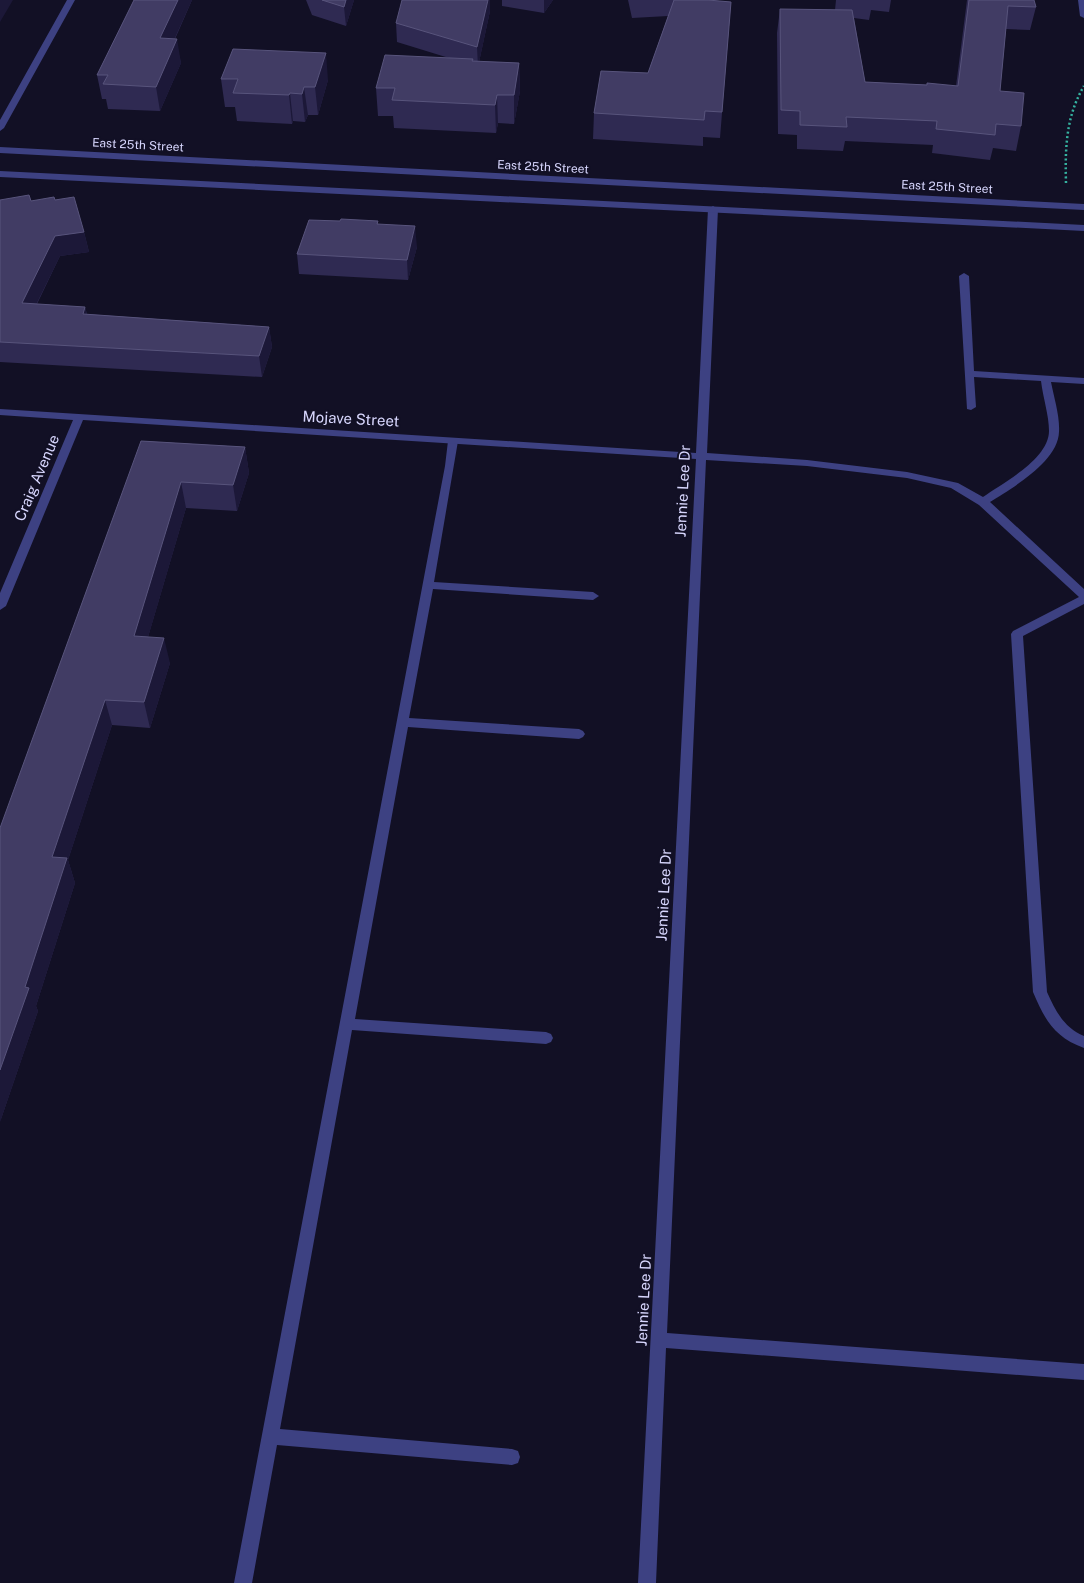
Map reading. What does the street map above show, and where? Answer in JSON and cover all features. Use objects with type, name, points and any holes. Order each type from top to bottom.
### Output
[{"type":"street","points":[[0,128],[71,0]]},
{"type":"street","points":[[1082,0],[1084,16]]},
{"type":"street","name":"East 25th Street","points":[[0,150],[448,175],[1084,206]]},
{"type":"street","points":[[0,174],[1084,228]]},
{"type":"street","name":"Jennie Lee Dr","points":[[647,1583],[713,209]]},
{"type":"street","points":[[964,276],[971,408]]},
{"type":"street","points":[[969,374],[1084,381]]},
{"type":"street","points":[[983,502],[1037,462],[1050,447],[1054,434],[1046,379]]},
{"type":"street","name":"Mojave Street","points":[[0,412],[807,463],[907,475],[954,485],[983,502],[1084,597]]},
{"type":"street","name":"Craig Avenue","points":[[0,606],[79,418]]},
{"type":"street","points":[[243,1583],[403,722],[453,441]]},
{"type":"street","points":[[428,585],[593,596]]},
{"type":"street","points":[[1084,597],[1017,634],[1040,992],[1052,1020],[1073,1039],[1084,1042]]},
{"type":"street","points":[[403,722],[579,734]]},
{"type":"street","points":[[347,1024],[546,1038]]},
{"type":"street","points":[[659,1340],[1084,1372]]},
{"type":"street","points":[[270,1436],[512,1457]]},
{"type":"path","points":[[1069,206],[1066,187],[1065,142],[1075,99],[1084,86]]},
{"type":"building","points":[[134,0],[178,0],[160,38],[177,39],[156,87],[103,84],[108,75],[97,75]]},
{"type":"building","points":[[322,0],[346,0],[344,7]]},
{"type":"building","points":[[402,0],[488,0],[477,47],[396,23]]},
{"type":"building","points":[[674,0],[731,2],[722,112],[705,111],[704,120],[594,113],[601,71],[648,73]]},
{"type":"building","points":[[969,0],[1034,0],[1036,7],[1008,6],[1000,91],[1024,93],[1021,126],[996,124],[995,135],[936,129],[937,121],[846,117],[847,127],[800,125],[800,111],[781,110],[780,9],[852,10],[865,82],[927,85],[927,83],[958,86]]},
{"type":"building","points":[[233,49],[326,53],[315,87],[304,87],[302,94],[233,93],[238,79],[221,79]]},
{"type":"building","points":[[385,55],[519,63],[514,95],[497,95],[495,105],[392,100],[395,88],[376,88]]},
{"type":"building","points":[[29,195],[31,201],[54,197],[55,200],[74,197],[84,232],[55,236],[22,303],[85,307],[83,314],[269,327],[259,356],[0,342],[0,200]]},
{"type":"building","points":[[341,219],[378,221],[377,224],[415,226],[407,260],[297,254],[309,220],[340,221]]},
{"type":"building","points":[[141,441],[245,447],[233,485],[181,482],[134,636],[164,638],[144,702],[105,700],[52,857],[67,858],[25,987],[29,988],[0,1070],[0,828]]}]
